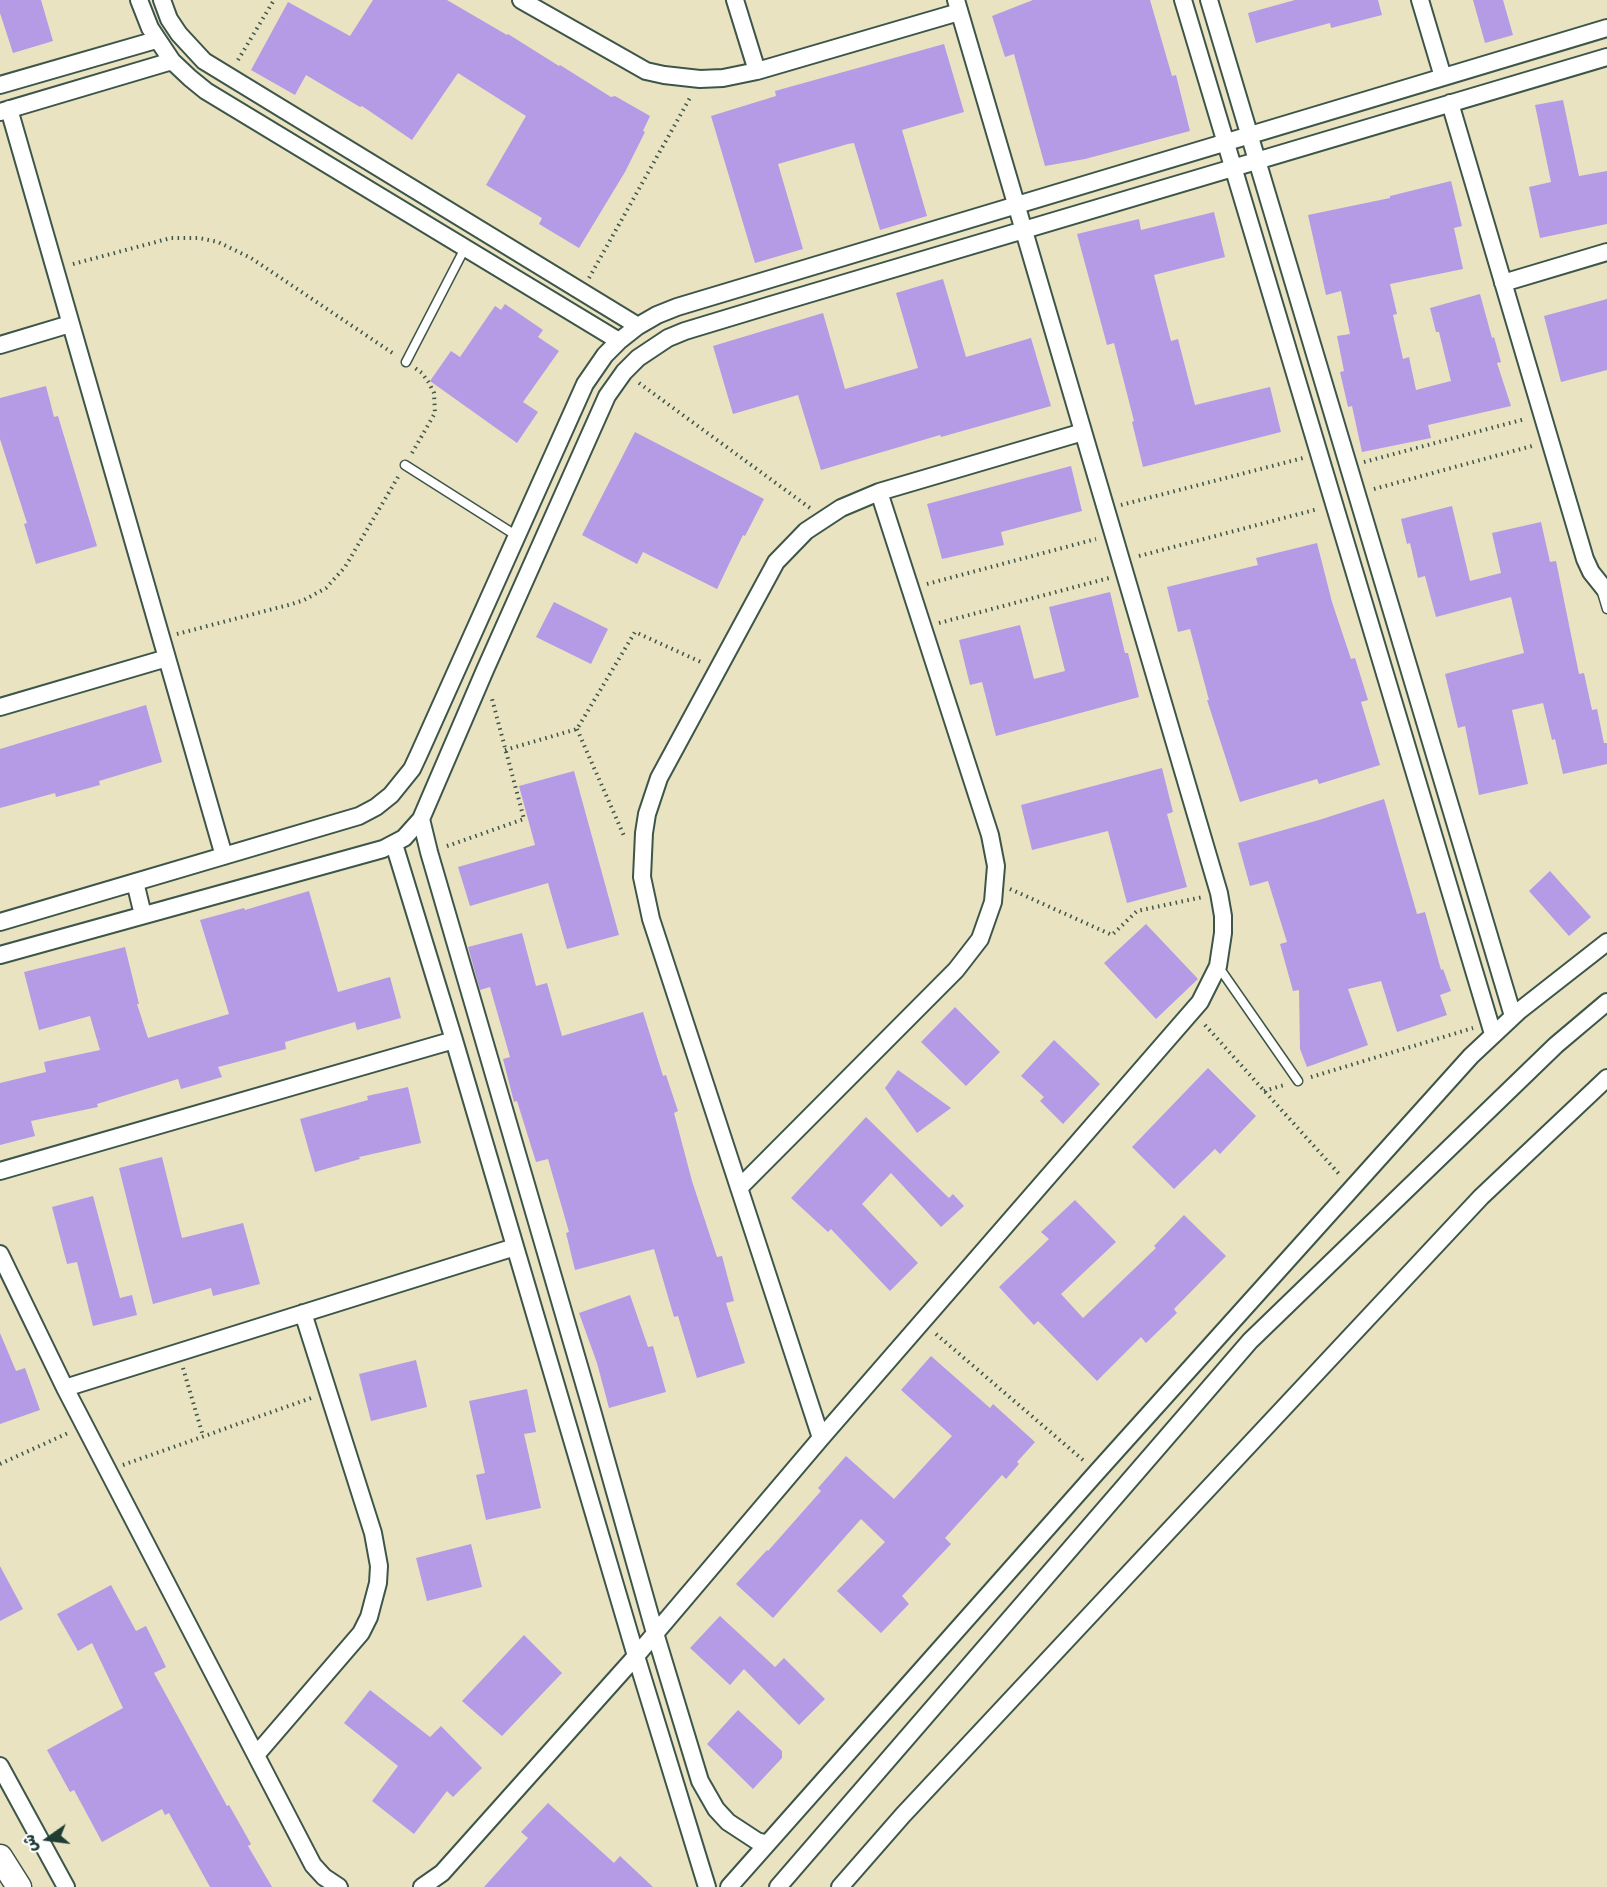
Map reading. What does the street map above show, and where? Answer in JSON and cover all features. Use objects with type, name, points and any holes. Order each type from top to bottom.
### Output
[{"type":"street","points":[[139,0],[156,40],[172,61],[206,91],[619,341]]},
{"type":"street","points":[[162,0],[169,18],[191,49],[204,61],[638,326]]},
{"type":"street","points":[[422,1887],[442,1873],[636,1656],[821,1438],[1192,1011],[1210,984],[1218,966],[1223,933],[1219,893],[957,6],[756,71],[723,78],[700,79],[646,71],[521,0]]},
{"type":"street","points":[[735,0],[756,71]]},
{"type":"street","points":[[1183,0],[1491,1029]]},
{"type":"street","points":[[1209,0],[1513,1016]]},
{"type":"street","points":[[1420,0],[1443,77]]},
{"type":"street","points":[[0,922],[359,816],[376,807],[402,783],[419,754],[585,384],[605,355],[619,341],[657,315],[764,280],[1607,28]]},
{"type":"street","points":[[0,85],[156,40]]},
{"type":"street","points":[[0,955],[394,844],[413,829],[421,819],[484,670],[607,396],[624,372],[652,347],[668,338],[771,305],[1607,57]]},
{"type":"street","points":[[172,61],[4,111],[55,269],[224,856]]},
{"type":"street","points":[[1450,103],[1585,559],[1603,587]]},
{"type":"street","points":[[411,215],[421,195]]},
{"type":"street","points":[[1503,283],[1607,252]]},
{"type":"street","points":[[764,280],[771,305]]},
{"type":"street","points":[[0,345],[70,324]]},
{"type":"street","points":[[821,1438],[651,919],[642,877],[644,833],[652,796],[659,778],[776,562],[798,538],[841,508],[879,492],[1083,432]]},
{"type":"street","points":[[739,1188],[969,955],[980,939],[993,902],[996,882],[994,850],[990,835],[879,492]]},
{"type":"street","points":[[0,707],[166,658]]},
{"type":"street","points":[[421,819],[655,1633],[700,1781],[707,1796],[728,1822],[757,1841],[767,1844]]},
{"type":"street","points":[[394,844],[707,1887]]},
{"type":"street","points":[[135,882],[143,915]]},
{"type":"street","points":[[729,1887],[1491,1029],[1513,1016],[1607,942]]},
{"type":"street","points":[[778,1887],[1250,1341],[1556,1045],[1607,1002]]},
{"type":"street","points":[[0,1171],[454,1040]]},
{"type":"street","points":[[840,1887],[903,1815],[1481,1197],[1607,1078]]},
{"type":"street","points":[[65,1388],[515,1247]]},
{"type":"street","points":[[0,1254],[65,1388],[313,1866],[339,1887]]},
{"type":"street","points":[[256,1755],[361,1633],[375,1600],[378,1574],[377,1549],[303,1313]]},
{"type":"street","points":[[1230,1324],[1250,1341]]},
{"type":"street","points":[[565,1415],[591,1407]]},
{"type":"street","points":[[0,1766],[66,1887]]},
{"type":"street","points":[[0,1857],[19,1887]]},
{"type":"lane","points":[[406,362],[465,248]]},
{"type":"lane","points":[[405,465],[517,536]]},
{"type":"lane","points":[[1603,587],[1607,609]]},
{"type":"lane","points":[[1218,966],[1298,1081]]},
{"type":"path","points":[[228,76],[274,0]]},
{"type":"path","points":[[582,291],[700,79]]},
{"type":"path","points":[[55,269],[171,238],[199,238],[218,242],[251,258],[422,373],[434,393],[435,413],[345,567],[326,588],[292,604],[161,638]]},
{"type":"path","points":[[624,372],[824,518]]},
{"type":"path","points":[[1349,466],[1542,414]]},
{"type":"path","points":[[1357,493],[1550,441]]},
{"type":"path","points":[[1106,509],[1319,453]]},
{"type":"path","points":[[924,627],[1334,505]]},
{"type":"path","points":[[911,588],[1114,534]]},
{"type":"path","points":[[505,750],[578,729],[635,632],[718,670]]},
{"type":"path","points":[[429,852],[524,819],[484,670]]},
{"type":"path","points":[[578,729],[628,845]]},
{"type":"path","points":[[996,882],[1112,935],[1137,911],[1219,893]]},
{"type":"path","points":[[1192,1011],[1352,1188]]},
{"type":"path","points":[[1264,1091],[1491,1029]]},
{"type":"path","points":[[922,1322],[1097,1472]]},
{"type":"path","points":[[179,1352],[203,1436]]},
{"type":"path","points":[[109,1470],[327,1392]]},
{"type":"path","points":[[0,1464],[85,1425]]},
{"type":"building","points":[[0,0],[41,0],[53,41],[13,53],[0,13]]},
{"type":"building","points":[[373,0],[447,0],[611,97],[615,96],[650,116],[643,131],[645,132],[625,172],[579,248],[539,224],[542,218],[486,185],[526,116],[458,73],[412,140],[362,106],[360,107],[306,75],[295,95],[251,70],[288,2],[350,36]]},
{"type":"building","points":[[1033,0],[1150,0],[1172,76],[1176,75],[1190,131],[1085,159],[1045,166],[1014,54],[1005,57],[992,16]]},
{"type":"building","points":[[1295,0],[1378,0],[1382,15],[1331,28],[1330,23],[1256,43],[1248,13]]},
{"type":"building","points":[[1473,0],[1503,0],[1513,35],[1485,43]]},
{"type":"building","points":[[944,44],[964,112],[902,130],[927,216],[880,230],[854,143],[848,144],[778,164],[803,249],[755,263],[711,116],[776,96],[775,91]]},
{"type":"building","points":[[1563,100],[1579,176],[1607,171],[1607,224],[1540,238],[1529,187],[1551,182],[1535,105]]},
{"type":"building","points":[[1451,181],[1462,226],[1454,228],[1463,269],[1390,284],[1397,314],[1393,315],[1403,359],[1409,357],[1416,390],[1451,381],[1439,332],[1436,332],[1430,308],[1480,294],[1501,362],[1497,363],[1511,406],[1428,425],[1431,438],[1362,452],[1352,406],[1348,407],[1340,372],[1344,371],[1337,336],[1350,334],[1341,291],[1326,295],[1308,215],[1390,198],[1390,196]]},
{"type":"building","points":[[1214,212],[1225,257],[1154,275],[1171,341],[1178,339],[1195,405],[1270,387],[1281,432],[1143,467],[1114,343],[1107,345],[1077,234],[1139,219],[1141,230]]},
{"type":"building","points":[[943,279],[966,357],[1031,338],[1051,406],[941,437],[940,435],[821,470],[798,395],[733,414],[713,346],[823,313],[845,389],[918,368],[896,293]]},
{"type":"building","points":[[1607,299],[1607,370],[1561,382],[1544,316]]},
{"type":"building","points":[[505,304],[543,330],[538,337],[559,351],[523,402],[538,412],[517,443],[430,381],[451,351],[460,357],[495,306],[501,310]]},
{"type":"building","points":[[46,386],[54,417],[58,416],[97,546],[36,564],[24,524],[27,523],[0,439],[0,398]]},
{"type":"building","points":[[635,432],[764,499],[745,536],[743,535],[717,589],[643,552],[637,564],[582,535]]},
{"type":"building","points":[[1071,466],[1082,511],[1001,532],[1004,545],[942,559],[927,504]]},
{"type":"building","points":[[1452,506],[1470,581],[1501,573],[1492,533],[1541,522],[1550,562],[1556,561],[1579,674],[1584,673],[1592,710],[1597,709],[1604,743],[1607,743],[1607,764],[1563,774],[1543,703],[1512,710],[1528,784],[1479,795],[1465,726],[1458,728],[1445,674],[1524,653],[1511,597],[1436,617],[1425,576],[1418,578],[1410,543],[1407,544],[1401,519]]},
{"type":"building","points":[[1317,543],[1332,602],[1351,659],[1355,658],[1368,700],[1361,702],[1380,765],[1319,784],[1317,779],[1240,802],[1207,700],[1209,700],[1190,629],[1178,632],[1167,587],[1258,565],[1256,558]]},
{"type":"building","points":[[1110,592],[1139,697],[996,736],[982,682],[970,685],[959,640],[1020,625],[1034,679],[1065,671],[1049,607]]},
{"type":"building","points":[[554,602],[608,629],[591,664],[536,637]]},
{"type":"building","points":[[146,705],[162,762],[99,781],[100,785],[56,797],[55,793],[0,808],[0,749]]},
{"type":"building","points":[[1162,768],[1173,812],[1167,814],[1187,887],[1127,903],[1108,831],[1032,850],[1021,805]]},
{"type":"building","points":[[574,771],[619,935],[567,949],[548,883],[470,906],[458,867],[535,845],[519,786]]},
{"type":"building","points":[[1384,799],[1417,914],[1425,912],[1441,970],[1443,969],[1451,991],[1440,995],[1447,1015],[1397,1032],[1381,981],[1348,989],[1368,1045],[1307,1067],[1300,1049],[1299,990],[1293,991],[1280,944],[1287,942],[1268,881],[1250,886],[1238,843]]},
{"type":"building","points":[[1550,871],[1591,917],[1569,936],[1529,891]]},
{"type":"building","points":[[309,891],[338,992],[390,977],[401,1018],[357,1030],[355,1022],[285,1042],[286,1049],[218,1067],[222,1077],[181,1089],[178,1079],[97,1104],[98,1107],[31,1121],[35,1136],[0,1145],[0,1083],[46,1072],[44,1062],[100,1050],[90,1016],[39,1030],[24,972],[125,947],[139,1004],[137,1004],[148,1038],[229,1014],[200,920],[244,908],[245,910]]},
{"type":"building","points":[[1146,924],[1198,979],[1156,1019],[1104,963]]},
{"type":"building","points":[[522,933],[536,986],[547,983],[562,1036],[643,1012],[663,1076],[666,1075],[678,1111],[674,1113],[692,1181],[717,1257],[722,1256],[734,1301],[726,1303],[745,1363],[697,1378],[678,1316],[674,1317],[654,1249],[575,1270],[566,1233],[569,1232],[548,1159],[536,1162],[517,1101],[514,1102],[503,1059],[510,1057],[490,987],[480,990],[468,947]]},
{"type":"building","points":[[955,1007],[1000,1052],[966,1086],[921,1042]]},
{"type":"building","points":[[1054,1040],[1100,1084],[1063,1124],[1040,1101],[1044,1097],[1021,1076]]},
{"type":"building","points":[[1208,1068],[1256,1116],[1220,1154],[1215,1149],[1174,1189],[1132,1147]]},
{"type":"building","points":[[898,1070],[951,1108],[917,1133],[885,1088]]},
{"type":"building","points":[[408,1087],[421,1143],[359,1157],[360,1159],[315,1172],[300,1119],[368,1100],[367,1096]]},
{"type":"building","points":[[866,1117],[949,1198],[953,1194],[964,1206],[941,1227],[891,1173],[862,1204],[918,1263],[890,1291],[831,1229],[828,1232],[791,1198]]},
{"type":"building","points":[[162,1157],[182,1238],[243,1223],[260,1284],[213,1296],[211,1288],[153,1304],[119,1168]]},
{"type":"building","points":[[93,1196],[120,1298],[132,1295],[137,1315],[93,1326],[77,1262],[67,1264],[52,1207]]},
{"type":"building","points":[[1075,1200],[1116,1242],[1061,1294],[1083,1318],[1156,1248],[1154,1246],[1184,1215],[1226,1256],[1174,1309],[1177,1313],[1146,1343],[1141,1337],[1097,1381],[1038,1321],[1034,1325],[999,1287],[1049,1239],[1041,1232]]},
{"type":"building","points":[[630,1295],[648,1347],[653,1346],[666,1392],[609,1408],[597,1363],[579,1313]]},
{"type":"building","points":[[0,1333],[16,1371],[25,1368],[40,1410],[0,1424]]},
{"type":"building","points":[[931,1356],[990,1408],[993,1404],[1035,1442],[1017,1462],[1019,1464],[1006,1479],[1002,1475],[945,1538],[951,1544],[902,1596],[909,1604],[881,1633],[837,1591],[885,1542],[861,1519],[773,1618],[736,1584],[821,1491],[818,1488],[846,1456],[894,1499],[952,1436],[901,1390]]},
{"type":"building","points":[[416,1360],[427,1407],[371,1421],[359,1374]]},
{"type":"building","points":[[527,1389],[536,1432],[524,1434],[541,1508],[486,1520],[476,1475],[485,1473],[469,1401]]},
{"type":"building","points":[[471,1544],[482,1587],[427,1601],[416,1558]]},
{"type":"building","points":[[0,1566],[23,1609],[0,1621]]},
{"type":"building","points":[[111,1585],[136,1631],[146,1626],[166,1667],[154,1673],[227,1806],[229,1805],[251,1844],[248,1846],[272,1887],[210,1887],[169,1813],[165,1815],[162,1809],[102,1842],[74,1790],[70,1792],[47,1750],[123,1708],[92,1643],[78,1651],[57,1614]]},
{"type":"building","points":[[720,1616],[775,1667],[784,1658],[825,1699],[799,1725],[744,1669],[730,1685],[690,1648]]},
{"type":"building","points":[[524,1635],[562,1673],[502,1736],[462,1701]]},
{"type":"building","points":[[370,1690],[430,1737],[441,1726],[482,1768],[453,1797],[447,1791],[414,1834],[372,1801],[398,1766],[344,1723]]},
{"type":"building","points":[[738,1710],[782,1751],[782,1758],[753,1789],[707,1744]]},
{"type":"building","points":[[548,1803],[614,1863],[620,1856],[653,1887],[484,1887],[528,1838],[521,1832]]}]
